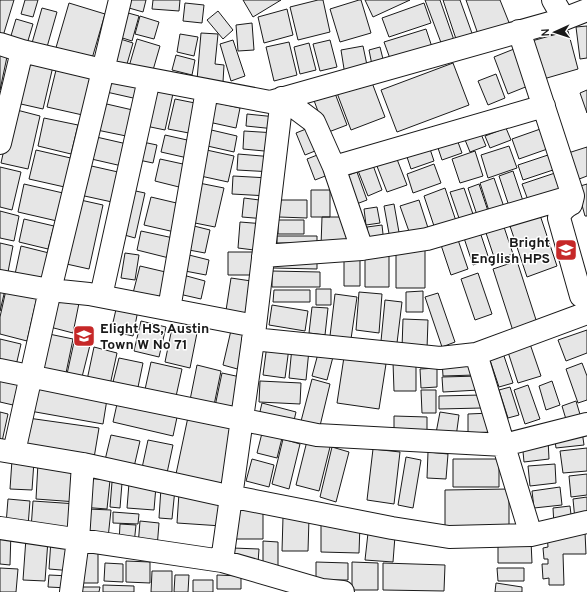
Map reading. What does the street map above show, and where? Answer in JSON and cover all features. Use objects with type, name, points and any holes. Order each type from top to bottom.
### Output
[{"type":"street","points":[[120,0],[102,70],[31,376],[7,451],[82,464],[392,528],[449,537],[530,535],[587,522]]},
{"type":"street","points":[[553,0],[564,19]]},
{"type":"street","points":[[0,44],[102,70],[270,102],[564,19],[587,10]]},
{"type":"street","points":[[0,282],[101,296],[169,309],[254,333],[440,358],[476,354],[584,304],[559,218],[565,207],[571,204],[573,196],[519,31]]},
{"type":"street","points":[[0,143],[22,50]]},
{"type":"street","points":[[101,296],[149,79]]},
{"type":"street","points":[[169,309],[207,90]]},
{"type":"street","points":[[282,98],[314,122],[334,167],[362,249]]},
{"type":"street","points":[[222,561],[254,333],[282,98]]},
{"type":"street","points":[[334,167],[544,106]]},
{"type":"street","points":[[263,256],[362,249],[427,239],[573,196]]},
{"type":"street","points":[[476,354],[530,535]]},
{"type":"street","points":[[0,370],[317,435],[504,445],[587,424]]},
{"type":"street","points":[[71,592],[78,540],[82,464]]},
{"type":"street","points":[[0,528],[222,561],[322,590],[343,592]]},
{"type":"building","points":[[0,0],[14,0],[3,36],[0,35]]},
{"type":"building","points":[[25,0],[38,0],[33,17],[21,14]]},
{"type":"building","points":[[123,0],[146,0],[143,12],[122,6]]},
{"type":"building","points":[[153,0],[180,0],[179,11],[152,9]]},
{"type":"building","points":[[243,0],[281,0],[253,17]]},
{"type":"building","points":[[323,0],[330,32],[298,40],[290,7]]},
{"type":"building","points":[[361,0],[371,33],[340,42],[330,9]]},
{"type":"building","points":[[365,0],[410,0],[373,17]]},
{"type":"building","points":[[425,0],[440,0],[455,43],[443,48]]},
{"type":"building","points":[[443,0],[460,0],[473,36],[457,42]]},
{"type":"building","points":[[466,0],[500,0],[510,25],[479,37]]},
{"type":"building","points":[[69,3],[105,14],[91,62],[55,51]]},
{"type":"building","points":[[185,3],[204,5],[202,23],[183,21]]},
{"type":"building","points":[[424,3],[431,23],[389,37],[382,18]]},
{"type":"building","points":[[42,8],[57,12],[47,47],[32,43]]},
{"type":"building","points":[[287,9],[293,35],[264,43],[258,17]]},
{"type":"building","points":[[121,11],[139,16],[132,41],[113,35]]},
{"type":"building","points":[[218,11],[233,30],[223,39],[207,20]]},
{"type":"building","points":[[140,16],[159,22],[154,39],[135,34]]},
{"type":"building","points":[[16,19],[33,24],[27,44],[10,39]]},
{"type":"building","points":[[252,23],[254,50],[238,51],[236,25]]},
{"type":"building","points":[[587,26],[587,58],[580,59],[576,27]]},
{"type":"building","points":[[426,29],[433,50],[392,64],[384,42]]},
{"type":"building","points":[[568,31],[578,69],[540,80],[528,42]]},
{"type":"building","points":[[201,33],[218,34],[215,64],[224,65],[223,82],[197,80]]},
{"type":"building","points":[[180,34],[198,37],[194,56],[177,52]]},
{"type":"building","points":[[114,37],[133,43],[125,71],[106,66]]},
{"type":"building","points":[[137,39],[160,46],[151,77],[128,70]]},
{"type":"building","points":[[233,40],[245,76],[231,81],[220,44]]},
{"type":"building","points":[[330,40],[337,67],[320,71],[313,44]]},
{"type":"building","points":[[289,42],[297,75],[274,81],[266,47]]},
{"type":"building","points":[[309,43],[316,70],[300,74],[294,47]]},
{"type":"building","points":[[363,46],[368,70],[345,75],[341,50]]},
{"type":"building","points":[[380,47],[385,67],[373,70],[369,50]]},
{"type":"building","points":[[519,47],[533,84],[508,94],[494,57]]},
{"type":"building","points":[[0,50],[8,52],[0,90]]},
{"type":"building","points":[[23,54],[54,62],[43,109],[12,102]]},
{"type":"building","points":[[176,55],[195,60],[192,75],[172,70]]},
{"type":"building","points":[[453,63],[469,105],[397,132],[381,90]]},
{"type":"building","points":[[57,66],[96,76],[87,116],[47,107]]},
{"type":"building","points":[[496,74],[505,98],[488,105],[478,81]]},
{"type":"building","points":[[105,75],[146,84],[142,100],[102,91]]},
{"type":"building","points":[[371,80],[385,117],[351,130],[337,93]]},
{"type":"building","points":[[150,84],[174,89],[165,130],[141,125]]},
{"type":"building","points":[[333,88],[347,125],[326,133],[312,95]]},
{"type":"building","points":[[587,90],[587,113],[580,93]]},
{"type":"building","points":[[175,99],[200,104],[194,134],[168,129]]},
{"type":"building","points":[[209,101],[240,108],[236,128],[204,121]]},
{"type":"building","points":[[98,102],[137,111],[131,137],[92,129]]},
{"type":"building","points":[[13,109],[40,116],[28,169],[1,163]]},
{"type":"building","points":[[247,114],[276,117],[275,129],[246,126]]},
{"type":"building","points":[[44,118],[78,125],[71,154],[38,146]]},
{"type":"building","points":[[546,127],[553,147],[519,159],[512,139]]},
{"type":"building","points":[[506,128],[511,140],[490,148],[485,136]]},
{"type":"building","points":[[207,129],[237,136],[234,152],[203,145]]},
{"type":"building","points":[[306,129],[315,151],[305,155],[296,133]]},
{"type":"building","points":[[479,129],[486,146],[470,152],[463,135]]},
{"type":"building","points":[[244,131],[276,133],[275,152],[243,149]]},
{"type":"building","points":[[455,134],[462,153],[442,160],[436,142]]},
{"type":"building","points":[[165,135],[196,142],[192,159],[161,152]]},
{"type":"building","points":[[92,136],[127,144],[122,166],[87,158]]},
{"type":"building","points":[[138,141],[157,145],[153,163],[134,159]]},
{"type":"building","points":[[428,143],[434,161],[411,169],[405,151]]},
{"type":"building","points":[[509,146],[517,168],[488,178],[481,155]]},
{"type":"building","points":[[587,147],[587,176],[574,181],[565,154]]},
{"type":"building","points":[[202,149],[234,156],[228,182],[196,175]]},
{"type":"building","points":[[36,150],[75,159],[69,188],[29,179]]},
{"type":"building","points":[[475,151],[483,176],[460,183],[452,159]]},
{"type":"building","points":[[325,152],[333,173],[315,180],[307,159]]},
{"type":"building","points":[[554,153],[559,168],[523,180],[518,165]]},
{"type":"building","points":[[238,154],[274,157],[273,172],[237,170]]},
{"type":"building","points":[[395,154],[407,185],[387,192],[375,161]]},
{"type":"building","points":[[370,157],[382,190],[368,196],[355,163]]},
{"type":"building","points":[[160,159],[192,166],[187,189],[155,181]]},
{"type":"building","points":[[434,164],[441,183],[413,193],[407,174]]},
{"type":"building","points":[[87,165],[118,172],[112,202],[80,195]]},
{"type":"building","points":[[0,167],[21,172],[12,210],[0,207]]},
{"type":"building","points":[[513,171],[525,207],[511,212],[499,176]]},
{"type":"building","points":[[561,171],[569,195],[531,208],[522,184]]},
{"type":"building","points":[[357,172],[367,200],[351,206],[340,178]]},
{"type":"building","points":[[233,176],[269,178],[268,196],[232,194]]},
{"type":"building","points":[[494,178],[505,210],[490,214],[480,183]]},
{"type":"building","points":[[199,183],[224,188],[215,227],[190,222]]},
{"type":"building","points":[[24,184],[63,193],[57,221],[18,212]]},
{"type":"building","points":[[479,184],[490,217],[479,221],[468,188]]},
{"type":"building","points":[[587,184],[587,216],[585,216],[577,187]]},
{"type":"building","points":[[445,188],[456,221],[435,229],[424,196]]},
{"type":"building","points":[[464,188],[475,220],[461,224],[450,192]]},
{"type":"building","points":[[131,190],[145,193],[135,238],[121,234]]},
{"type":"building","points":[[311,190],[330,190],[330,217],[311,217]]},
{"type":"building","points":[[151,197],[185,205],[179,233],[144,225]]},
{"type":"building","points":[[244,198],[267,201],[266,219],[242,217]]},
{"type":"building","points":[[76,199],[103,205],[89,269],[62,263]]},
{"type":"building","points":[[279,200],[307,200],[307,218],[279,217]]},
{"type":"building","points":[[419,200],[429,231],[411,237],[400,206]]},
{"type":"building","points":[[394,204],[400,238],[390,239],[384,206]]},
{"type":"building","points":[[377,207],[380,223],[366,225],[364,209]]},
{"type":"building","points":[[0,211],[19,216],[14,241],[0,238]]},
{"type":"building","points":[[540,215],[557,266],[527,277],[510,226]]},
{"type":"building","points":[[322,217],[351,217],[350,247],[321,246]]},
{"type":"building","points":[[24,219],[54,226],[48,249],[19,242]]},
{"type":"building","points":[[278,220],[304,220],[304,234],[278,234]]},
{"type":"building","points":[[240,222],[265,224],[262,251],[238,248]]},
{"type":"building","points":[[503,224],[513,254],[495,260],[485,230]]},
{"type":"building","points":[[382,225],[384,243],[369,244],[367,227]]},
{"type":"building","points":[[194,226],[210,230],[205,253],[189,250]]},
{"type":"building","points":[[478,226],[489,259],[473,265],[462,232]]},
{"type":"building","points":[[141,231],[178,239],[173,259],[137,250]]},
{"type":"building","points":[[456,234],[468,269],[451,275],[439,239]]},
{"type":"building","points":[[277,236],[317,236],[317,243],[277,243]]},
{"type":"building","points":[[0,243],[13,246],[8,272],[0,270]]},
{"type":"building","points":[[21,246],[49,253],[42,285],[14,279]]},
{"type":"building","points":[[396,246],[425,247],[425,288],[396,288]]},
{"type":"building","points":[[228,252],[258,252],[258,275],[228,275]]},
{"type":"building","points":[[365,252],[389,252],[389,287],[365,287]]},
{"type":"building","points":[[125,253],[139,255],[135,280],[121,278]]},
{"type":"building","points":[[344,253],[360,253],[360,286],[344,286]]},
{"type":"building","points":[[189,255],[209,260],[206,275],[185,271]]},
{"type":"building","points":[[272,257],[317,257],[317,269],[273,268]]},
{"type":"building","points":[[517,261],[538,326],[514,334],[493,269]]},
{"type":"building","points":[[140,266],[174,274],[166,305],[132,297]]},
{"type":"building","points":[[272,271],[320,272],[320,287],[272,287]]},
{"type":"building","points":[[478,273],[492,314],[475,320],[461,279]]},
{"type":"building","points":[[183,275],[205,281],[201,299],[179,294]]},
{"type":"building","points":[[231,278],[258,282],[252,321],[225,317]]},
{"type":"building","points":[[0,289],[5,290],[0,311]]},
{"type":"building","points":[[316,289],[331,289],[331,305],[316,305]]},
{"type":"building","points":[[6,290],[37,297],[27,341],[0,334],[0,317]]},
{"type":"building","points":[[274,290],[310,290],[310,302],[273,302]]},
{"type":"building","points":[[423,291],[423,312],[406,312],[406,292]]},
{"type":"building","points":[[359,292],[382,294],[379,333],[356,330]]},
{"type":"building","points":[[57,293],[80,298],[73,333],[50,327]]},
{"type":"building","points":[[438,293],[455,342],[442,347],[425,297]]},
{"type":"building","points":[[335,294],[357,297],[351,339],[330,336]]},
{"type":"building","points":[[385,300],[402,302],[397,343],[381,341]]},
{"type":"building","points":[[117,305],[138,310],[133,336],[111,331]]},
{"type":"building","points":[[272,305],[308,311],[305,331],[269,325]]},
{"type":"building","points":[[312,307],[328,308],[325,335],[309,333]]},
{"type":"building","points":[[403,319],[428,320],[427,349],[402,348]]},
{"type":"building","points":[[141,321],[166,327],[159,357],[134,351]]},
{"type":"building","points":[[232,326],[250,330],[241,370],[223,365]]},
{"type":"building","points":[[172,328],[197,333],[190,368],[165,362]]},
{"type":"building","points":[[587,330],[587,353],[566,361],[558,340]]},
{"type":"building","points":[[49,334],[73,339],[66,373],[42,368]]},
{"type":"building","points":[[0,339],[21,344],[15,370],[0,366]]},
{"type":"building","points":[[529,341],[541,376],[518,383],[507,349]]},
{"type":"building","points":[[74,342],[90,345],[82,377],[67,374]]},
{"type":"building","points":[[267,345],[289,348],[285,378],[263,375]]},
{"type":"building","points":[[94,347],[117,353],[110,385],[87,380]]},
{"type":"building","points":[[292,347],[309,350],[306,380],[289,378]]},
{"type":"building","points":[[319,350],[334,353],[327,380],[312,376]]},
{"type":"building","points":[[502,350],[513,383],[499,387],[488,354]]},
{"type":"building","points":[[344,357],[386,364],[379,409],[337,403]]},
{"type":"building","points":[[119,358],[143,363],[137,392],[112,386]]},
{"type":"building","points":[[474,360],[475,375],[443,376],[442,361]]},
{"type":"building","points":[[416,361],[416,391],[394,391],[393,362]]},
{"type":"building","points":[[151,362],[182,369],[175,401],[144,394]]},
{"type":"building","points":[[582,363],[587,376],[587,400],[578,403],[566,369]]},
{"type":"building","points":[[197,365],[221,371],[213,410],[189,405]]},
{"type":"building","points":[[437,368],[437,387],[421,388],[420,369]]},
{"type":"building","points":[[222,373],[245,378],[239,416],[214,411]]},
{"type":"building","points":[[0,376],[19,381],[13,405],[0,402]]},
{"type":"building","points":[[479,376],[479,390],[443,392],[442,377]]},
{"type":"building","points":[[312,379],[330,384],[319,430],[300,425]]},
{"type":"building","points":[[35,381],[108,393],[103,424],[30,411]]},
{"type":"building","points":[[260,381],[301,383],[300,404],[259,402]]},
{"type":"building","points":[[552,381],[560,405],[546,410],[539,386]]},
{"type":"building","points":[[528,385],[540,419],[525,424],[514,390]]},
{"type":"building","points":[[510,387],[519,415],[508,418],[499,390]]},
{"type":"building","points":[[421,390],[436,390],[436,413],[422,413]]},
{"type":"building","points":[[119,395],[179,408],[173,436],[113,422]]},
{"type":"building","points":[[481,395],[482,408],[439,409],[439,396]]},
{"type":"building","points":[[576,401],[582,421],[568,426],[562,406]]},
{"type":"building","points":[[262,403],[296,412],[292,429],[258,420]]},
{"type":"building","points":[[0,412],[8,414],[1,446],[0,446]]},
{"type":"building","points":[[440,412],[459,415],[456,437],[436,433]]},
{"type":"building","points":[[491,413],[492,432],[468,433],[468,414]]},
{"type":"building","points":[[394,416],[427,417],[427,439],[394,437]]},
{"type":"building","points":[[188,417],[239,428],[226,486],[176,474]]},
{"type":"building","points":[[28,418],[99,428],[94,458],[23,448]]},
{"type":"building","points":[[582,431],[584,445],[556,448],[554,434]]},
{"type":"building","points":[[262,433],[282,438],[277,458],[257,453]]},
{"type":"building","points":[[111,435],[140,441],[134,467],[105,460]]},
{"type":"building","points":[[308,437],[331,443],[319,491],[296,485]]},
{"type":"building","points":[[283,439],[300,444],[289,489],[272,484]]},
{"type":"building","points":[[548,439],[549,459],[524,462],[522,441]]},
{"type":"building","points":[[148,440],[173,445],[167,473],[142,468]]},
{"type":"building","points":[[332,447],[349,452],[336,502],[320,497]]},
{"type":"building","points":[[587,448],[587,471],[563,473],[560,451]]},
{"type":"building","points":[[373,449],[400,452],[394,504],[367,500]]},
{"type":"building","points":[[428,452],[448,454],[446,479],[427,478]]},
{"type":"building","points":[[406,457],[421,460],[413,508],[398,505]]},
{"type":"building","points":[[252,459],[274,465],[269,487],[246,481]]},
{"type":"building","points":[[453,459],[499,459],[499,487],[453,487]]},
{"type":"building","points":[[12,460],[34,461],[32,490],[10,489]]},
{"type":"building","points":[[38,463],[80,466],[77,502],[36,499]]},
{"type":"building","points":[[555,464],[556,483],[530,486],[528,466]]},
{"type":"building","points":[[587,474],[587,495],[571,497],[569,476]]},
{"type":"building","points":[[83,478],[110,480],[107,509],[81,507]]},
{"type":"building","points":[[112,482],[122,483],[120,508],[110,507]]},
{"type":"building","points":[[129,483],[156,486],[154,510],[127,508]]},
{"type":"building","points":[[560,487],[562,505],[534,508],[532,491]]},
{"type":"building","points":[[161,488],[175,489],[172,519],[159,518]]},
{"type":"building","points":[[509,489],[509,527],[445,528],[445,490]]},
{"type":"building","points":[[179,493],[224,496],[222,526],[177,523]]},
{"type":"building","points":[[587,497],[587,519],[575,520],[573,499]]},
{"type":"building","points":[[8,499],[30,501],[28,526],[6,524]]},
{"type":"building","points":[[33,501],[77,504],[75,532],[31,529]]},
{"type":"building","points":[[570,506],[572,523],[554,525],[553,508]]},
{"type":"building","points":[[237,507],[263,507],[263,539],[236,539]]},
{"type":"building","points":[[88,509],[111,510],[108,538],[86,536]]},
{"type":"building","points":[[113,512],[139,514],[138,524],[113,523]]},
{"type":"building","points":[[283,517],[309,518],[308,551],[282,551]]},
{"type":"building","points":[[140,521],[159,523],[157,548],[138,546]]},
{"type":"building","points":[[321,523],[360,524],[359,553],[321,552]]},
{"type":"building","points":[[120,524],[136,525],[134,544],[119,543]]},
{"type":"building","points":[[0,530],[11,531],[10,565],[0,564]]},
{"type":"building","points":[[585,532],[586,554],[563,554],[564,585],[549,585],[549,578],[543,579],[542,564],[548,564],[548,559],[544,559],[543,548],[548,547],[547,534]]},
{"type":"building","points":[[368,533],[395,536],[393,562],[365,560]]},
{"type":"building","points":[[26,538],[48,540],[45,581],[23,580]]},
{"type":"building","points":[[51,540],[75,542],[73,571],[49,569]]},
{"type":"building","points":[[263,541],[278,542],[278,568],[263,568]]},
{"type":"building","points":[[498,541],[531,541],[532,563],[498,563]]},
{"type":"building","points":[[233,548],[259,549],[258,563],[233,563]]},
{"type":"building","points":[[77,551],[98,551],[98,583],[76,583]]},
{"type":"building","points":[[126,561],[150,562],[150,583],[126,582]]},
{"type":"building","points":[[316,562],[348,563],[348,580],[316,580]]},
{"type":"building","points":[[352,562],[378,563],[378,590],[352,590]]},
{"type":"building","points":[[105,563],[123,564],[123,582],[104,581]]},
{"type":"building","points":[[383,563],[445,565],[444,591],[383,590]]},
{"type":"building","points":[[0,568],[18,569],[16,592],[0,592]]},
{"type":"building","points":[[497,568],[524,568],[524,581],[498,581]]},
{"type":"building","points":[[152,571],[172,571],[172,592],[151,592]]},
{"type":"building","points":[[49,575],[70,576],[69,588],[48,587]]},
{"type":"building","points":[[175,575],[189,575],[188,592],[174,592]]},
{"type":"building","points":[[217,575],[241,576],[241,589],[217,589]]},
{"type":"building","points":[[193,580],[213,580],[213,592],[193,592]]},
{"type":"building","points":[[496,583],[522,587],[522,592],[495,592]]},
{"type":"building","points":[[103,585],[134,586],[134,592],[103,592]]},
{"type":"building","points":[[78,587],[100,587],[99,592],[78,592]]},
{"type":"place","name":"Bright English HPS","points":[[566,250]]},
{"type":"place","name":"Elight HS, Austin Town W No 71","points":[[84,336]]}]
